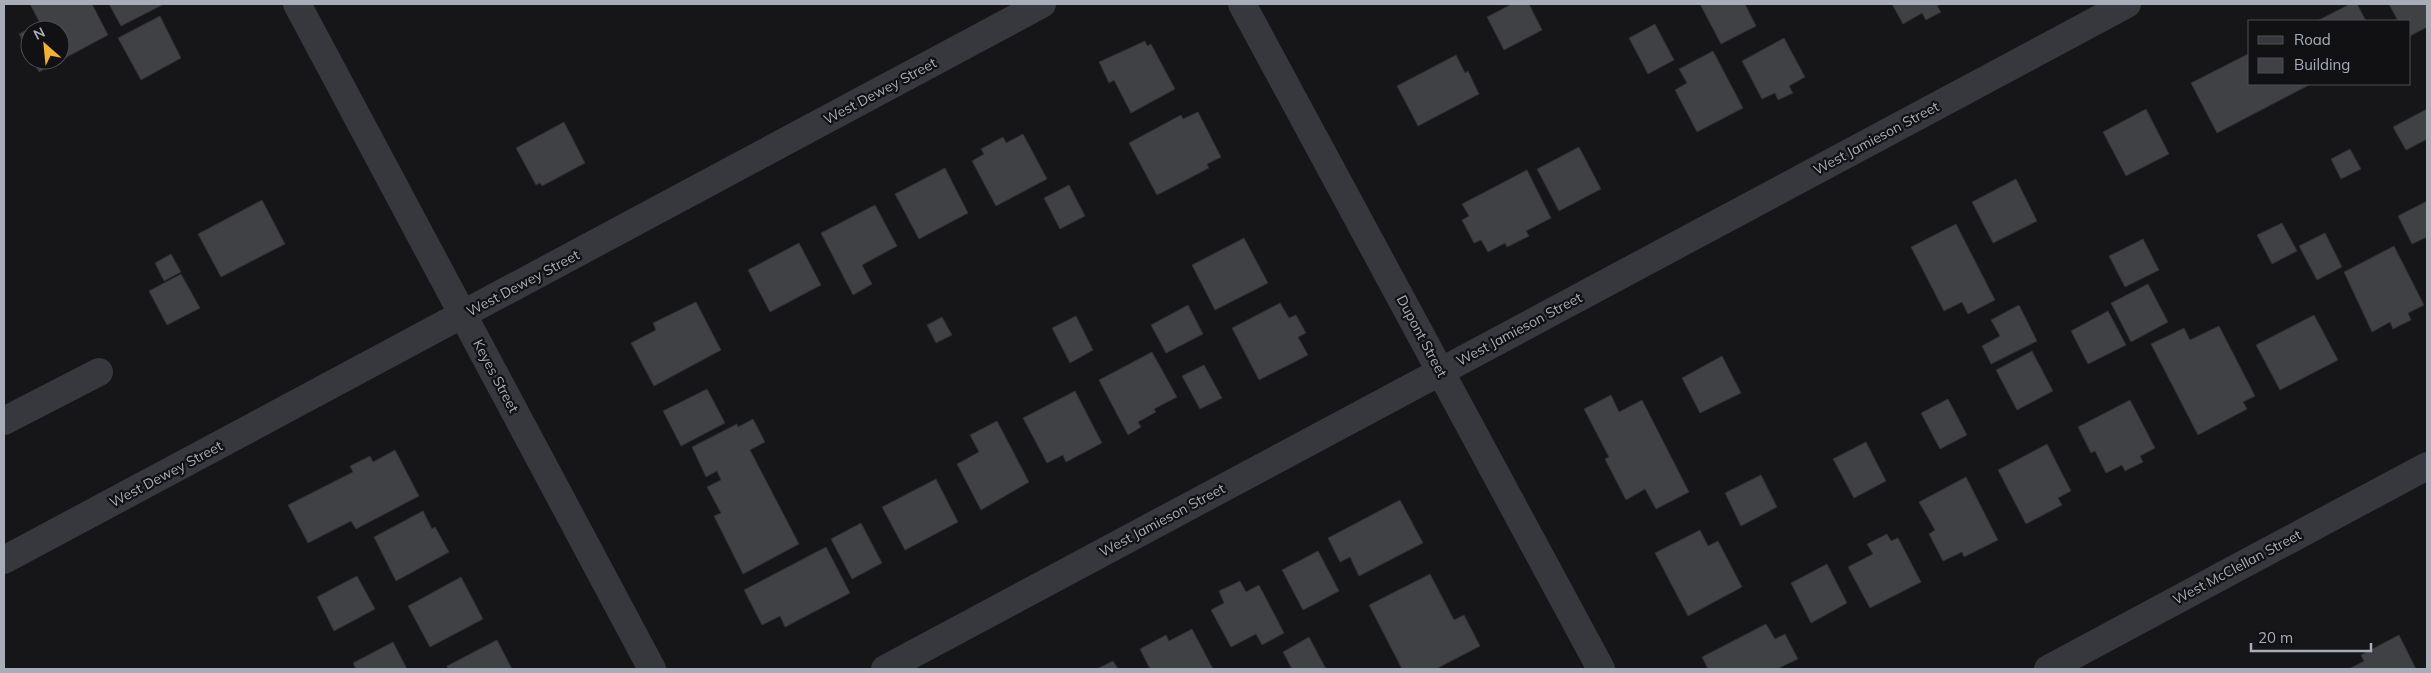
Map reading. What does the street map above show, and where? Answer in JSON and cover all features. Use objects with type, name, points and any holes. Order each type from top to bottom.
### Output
[{"type":"street","name":"Keyes Street","points":[[297,4],[652,669]]},
{"type":"street","name":"West Dewey Street","points":[[4,560],[1042,4]]},
{"type":"street","name":"Dupont Street","points":[[1242,4],[1601,669]]},
{"type":"street","name":"West Jamieson Street","points":[[885,669],[1440,370],[2127,4]]},
{"type":"street","points":[[4,422],[99,372]]},
{"type":"street","name":"West McClellan Street","points":[[2048,669],[2427,466]]},
{"type":"building","points":[[30,4],[92,4],[108,35],[70,55],[70,20],[38,20]]},
{"type":"building","points":[[109,4],[164,4],[121,26]]},
{"type":"building","points":[[1512,4],[1529,4],[1542,30],[1504,50],[1487,17]]},
{"type":"building","points":[[1700,4],[1745,4],[1756,26],[1721,44]]},
{"type":"building","points":[[1892,4],[1941,4],[1937,6],[1941,12],[1926,20],[1922,13],[1903,24]]},
{"type":"building","points":[[2350,4],[2357,4],[2365,20],[2319,20]]},
{"type":"building","points":[[2389,4],[2427,4],[2427,27],[2411,35],[2411,20],[2397,20]]},
{"type":"building","points":[[160,16],[181,58],[141,80],[118,38]]},
{"type":"building","points":[[1655,24],[1674,60],[1648,74],[1629,38]]},
{"type":"building","points":[[1784,38],[1805,77],[1789,86],[1793,93],[1778,100],[1775,93],[1762,99],[1742,61]]},
{"type":"building","points":[[1145,41],[1147,46],[1151,44],[1175,89],[1131,113],[1114,80],[1109,83],[1099,62]]},
{"type":"building","points":[[1713,51],[1743,108],[1697,132],[1675,90],[1687,83],[1679,69]]},
{"type":"building","points":[[2248,54],[2248,85],[2309,85],[2217,133],[2191,83]]},
{"type":"building","points":[[1456,55],[1465,73],[1468,71],[1479,94],[1418,126],[1397,86]]},
{"type":"building","points":[[2146,109],[2169,154],[2126,176],[2103,132]]},
{"type":"building","points":[[2427,109],[2427,139],[2406,150],[2393,127]]},
{"type":"building","points":[[1198,112],[1221,157],[1207,164],[1209,168],[1157,195],[1129,143],[1181,115],[1183,119]]},
{"type":"building","points":[[564,122],[585,163],[542,186],[540,183],[536,185],[516,148]]},
{"type":"building","points":[[1023,134],[1047,179],[996,206],[972,161],[984,154],[981,149],[1003,137],[1006,143]]},
{"type":"building","points":[[1579,147],[1601,189],[1559,211],[1537,169]]},
{"type":"building","points":[[2350,149],[2361,169],[2341,179],[2331,159]]},
{"type":"building","points":[[945,168],[968,213],[919,239],[895,194]]},
{"type":"building","points":[[1527,170],[1551,218],[1526,231],[1529,236],[1507,247],[1505,243],[1488,252],[1481,240],[1474,243],[1462,220],[1469,216],[1462,204]]},
{"type":"building","points":[[2016,179],[2037,221],[1993,243],[1972,202]]},
{"type":"building","points":[[1069,185],[1085,216],[1060,229],[1044,198]]},
{"type":"building","points":[[262,200],[285,244],[221,277],[198,234]]},
{"type":"building","points":[[2427,201],[2427,237],[2412,244],[2398,216]]},
{"type":"building","points":[[875,205],[897,246],[862,265],[872,284],[853,295],[821,233]]},
{"type":"building","points":[[2282,223],[2297,251],[2272,264],[2257,235]]},
{"type":"building","points":[[1956,224],[1995,300],[1968,314],[1962,302],[1944,311],[1911,247]]},
{"type":"building","points":[[2325,233],[2342,267],[2317,280],[2299,246]]},
{"type":"building","points":[[1244,238],[1268,283],[1215,310],[1192,265]]},
{"type":"building","points":[[2143,239],[2159,270],[2125,287],[2109,256]]},
{"type":"building","points":[[799,243],[821,285],[770,312],[748,270]]},
{"type":"building","points":[[2394,246],[2424,305],[2408,313],[2411,320],[2393,329],[2390,322],[2372,332],[2344,272]]},
{"type":"building","points":[[171,254],[181,272],[164,281],[155,263]]},
{"type":"building","points":[[181,274],[200,308],[167,325],[149,291]]},
{"type":"building","points":[[2148,284],[2168,322],[2131,342],[2111,303]]},
{"type":"building","points":[[696,302],[721,350],[654,386],[631,343],[656,330],[653,323]]},
{"type":"building","points":[[1280,303],[1289,318],[1296,315],[1306,333],[1298,337],[1308,355],[1259,380],[1232,328]]},
{"type":"building","points":[[1188,305],[1203,334],[1166,353],[1151,325]]},
{"type":"building","points":[[2019,305],[2037,341],[1991,364],[1982,346],[2000,336],[1991,320]]},
{"type":"building","points":[[2108,311],[2126,345],[2088,364],[2071,331]]},
{"type":"building","points":[[2314,315],[2338,360],[2280,390],[2256,345]]},
{"type":"building","points":[[1076,316],[1093,350],[1070,363],[1052,328]]},
{"type":"building","points":[[942,317],[952,335],[936,343],[927,325]]},
{"type":"building","points":[[2219,326],[2255,396],[2243,402],[2247,409],[2198,435],[2151,344],[2184,328],[2190,340]]},
{"type":"building","points":[[2032,351],[2053,391],[2017,410],[1996,370]]},
{"type":"building","points":[[1152,352],[1177,397],[1154,409],[1156,412],[1138,422],[1141,427],[1128,435],[1099,380]]},
{"type":"building","points":[[1722,356],[1741,393],[1700,413],[1682,378]]},
{"type":"building","points":[[1204,365],[1222,398],[1200,409],[1182,376]]},
{"type":"building","points":[[707,389],[725,423],[681,446],[663,411]]},
{"type":"building","points":[[1075,391],[1102,443],[1066,462],[1063,455],[1047,463],[1023,418]]},
{"type":"building","points":[[1611,395],[1619,412],[1642,400],[1689,492],[1656,509],[1645,489],[1626,500],[1605,459],[1609,457],[1584,409]]},
{"type":"building","points":[[1948,399],[1967,435],[1940,449],[1921,413]]},
{"type":"building","points":[[2130,400],[2155,448],[2140,456],[2143,462],[2125,471],[2122,465],[2106,473],[2095,451],[2091,453],[2078,427]]},
{"type":"building","points":[[753,419],[765,442],[750,450],[799,544],[743,574],[714,516],[721,513],[707,487],[721,480],[717,471],[706,477],[692,447],[737,424],[738,427]]},
{"type":"building","points":[[997,421],[1029,482],[981,510],[957,464],[979,452],[970,435]]},
{"type":"building","points":[[1866,442],[1886,481],[1854,498],[1833,459]]},
{"type":"building","points":[[2047,444],[2071,491],[2058,498],[2062,505],[2026,524],[1998,470]]},
{"type":"building","points":[[395,450],[419,496],[356,529],[351,521],[308,543],[288,505],[353,472],[350,466],[370,456],[373,462]]},
{"type":"building","points":[[1761,475],[1777,507],[1741,526],[1725,493]]},
{"type":"building","points":[[1966,477],[1998,540],[1964,557],[1962,552],[1943,561],[1929,534],[1935,530],[1919,502]]},
{"type":"building","points":[[936,479],[958,522],[905,550],[882,507]]},
{"type":"building","points":[[1400,500],[1423,543],[1359,576],[1350,557],[1340,562],[1328,538]]},
{"type":"building","points":[[423,511],[432,529],[435,527],[449,552],[396,581],[374,537]]},
{"type":"building","points":[[861,523],[882,563],[852,579],[831,539]]},
{"type":"building","points":[[1700,530],[1708,546],[1718,541],[1742,587],[1688,616],[1655,553]]},
{"type":"building","points":[[1887,534],[1891,541],[1898,538],[1921,582],[1870,608],[1848,567],[1873,554],[1867,544]]},
{"type":"building","points":[[826,547],[850,593],[785,627],[780,616],[762,625],[744,590]]},
{"type":"building","points":[[1318,551],[1339,591],[1303,610],[1282,570]]},
{"type":"building","points":[[1827,564],[1847,603],[1811,623],[1791,583]]},
{"type":"building","points":[[1430,574],[1454,620],[1464,615],[1480,646],[1436,669],[1402,669],[1369,605]]},
{"type":"building","points":[[357,576],[375,609],[334,631],[317,597]]},
{"type":"building","points":[[461,577],[483,619],[430,647],[408,606]]},
{"type":"building","points":[[1240,581],[1246,592],[1259,585],[1284,633],[1262,645],[1256,634],[1231,647],[1211,610],[1224,603],[1219,591]]},
{"type":"building","points":[[1766,624],[1775,639],[1785,634],[1798,659],[1777,669],[1708,669],[1702,657]]},
{"type":"building","points":[[1192,629],[1213,669],[1150,669],[1140,649],[1166,635],[1169,641]]},
{"type":"building","points":[[2399,635],[2416,669],[2349,669],[2364,661],[2361,655]]},
{"type":"building","points":[[1309,637],[1326,669],[1292,669],[1283,652]]},
{"type":"building","points":[[497,640],[512,669],[448,669],[447,666]]},
{"type":"building","points":[[393,642],[407,669],[356,669],[353,663]]},
{"type":"building","points":[[1113,661],[1118,669],[1097,669]]}]
